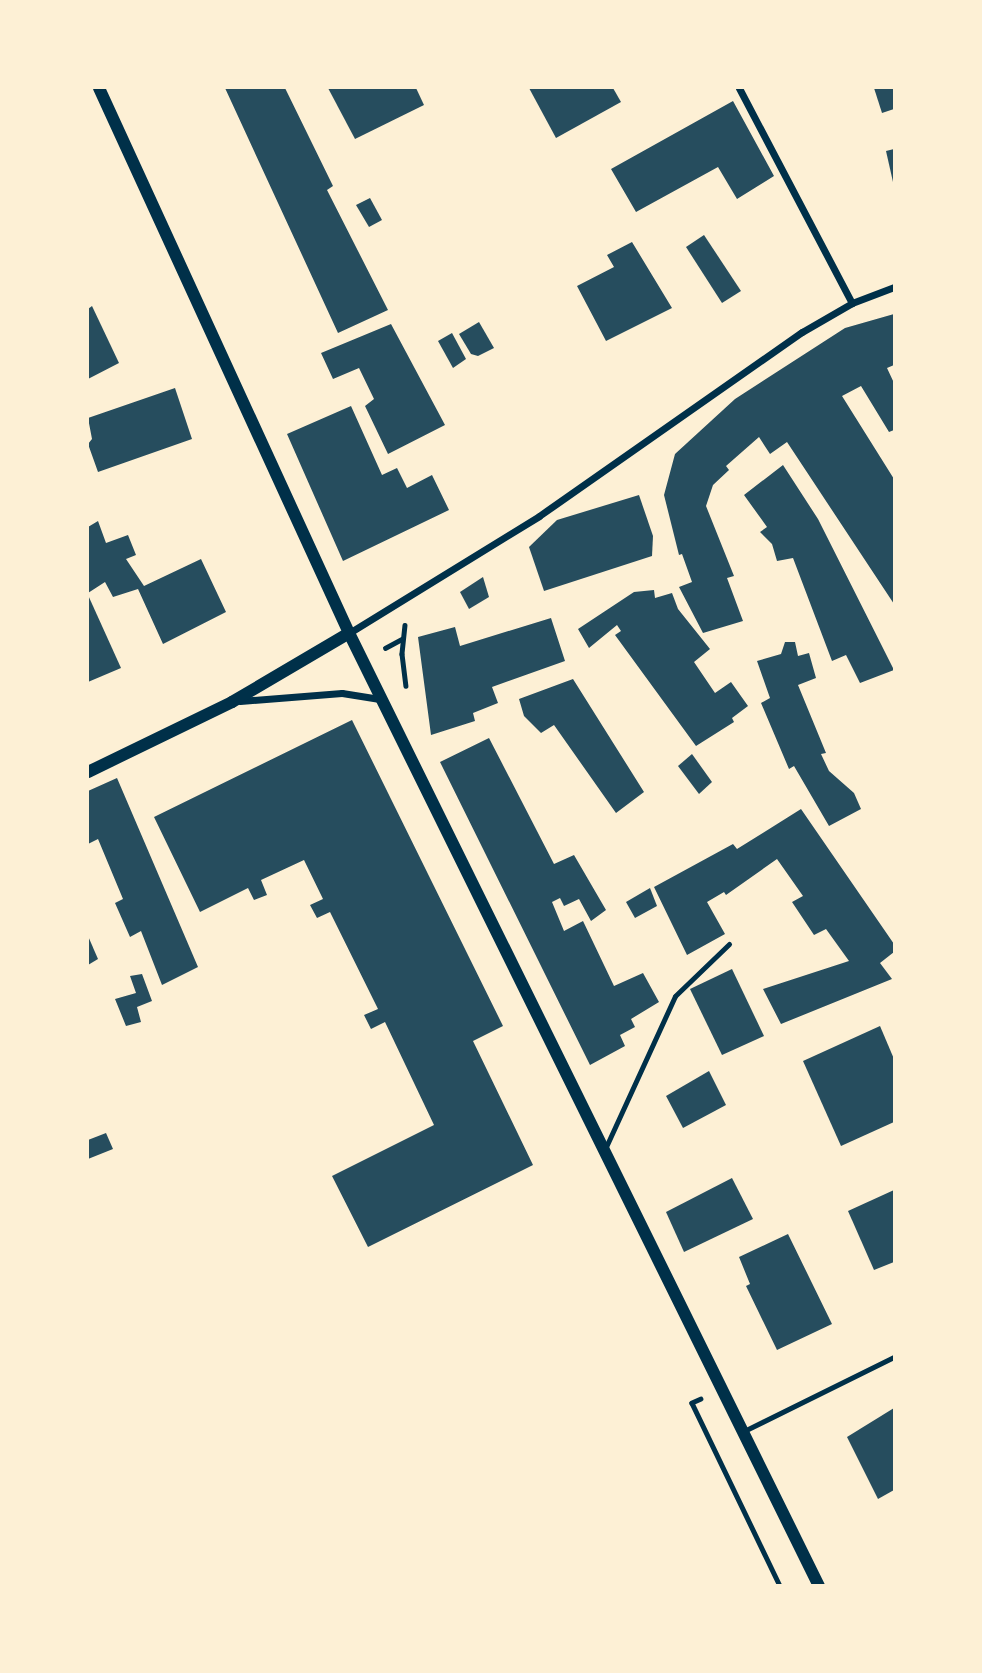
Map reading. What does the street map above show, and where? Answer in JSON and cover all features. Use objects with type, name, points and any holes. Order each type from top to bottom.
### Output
[{"type":"street","points":[[99,88],[349,633],[819,1586]]},
{"type":"street","points":[[739,88],[852,303]]},
{"type":"street","points":[[88,772],[232,702],[349,633],[539,516],[802,332],[852,303],[894,286]]},
{"type":"street","points":[[232,702],[342,693],[382,700]]},
{"type":"lane","points":[[605,1149],[676,996],[729,944]]},
{"type":"lane","points":[[744,1431],[894,1357]]},
{"type":"path","points":[[385,649],[402,639]]},
{"type":"path","points":[[692,1403],[780,1586]]},
{"type":"building","points":[[225,88],[285,88],[333,186],[327,190],[388,310],[338,333]]},
{"type":"building","points":[[328,88],[416,88],[424,105],[355,139]]},
{"type":"building","points":[[529,88],[613,88],[621,102],[556,138]]},
{"type":"building","points":[[874,88],[894,88],[894,109],[882,113]]},
{"type":"building","points":[[733,101],[774,176],[737,199],[718,167],[636,212],[611,169]]},
{"type":"building","points":[[894,149],[894,182],[893,182],[886,151]]},
{"type":"building","points":[[370,198],[382,220],[369,227],[356,205]]},
{"type":"building","points":[[704,235],[741,291],[722,303],[686,247]]},
{"type":"building","points":[[632,242],[672,308],[606,341],[577,286],[614,267],[607,255]]},
{"type":"building","points":[[92,306],[119,363],[88,379],[88,309]]},
{"type":"building","points":[[894,314],[894,365],[887,368],[894,383],[894,430],[889,432],[861,386],[842,396],[894,479],[894,604],[787,442],[770,454],[759,437],[726,466],[729,470],[713,485],[706,506],[734,576],[727,578],[743,621],[703,633],[679,587],[692,582],[682,554],[679,555],[664,495],[675,454],[735,399],[845,328]]},
{"type":"building","points":[[479,322],[494,348],[478,356],[471,354],[459,334]]},
{"type":"building","points":[[391,324],[445,425],[388,454],[365,406],[374,399],[359,368],[333,379],[321,353]]},
{"type":"building","points":[[452,333],[466,359],[453,368],[438,341]]},
{"type":"building","points":[[175,388],[192,439],[98,472],[88,444],[92,439],[88,418]]},
{"type":"building","points":[[351,406],[382,475],[397,468],[407,488],[432,475],[449,510],[343,561],[287,434]]},
{"type":"building","points":[[783,465],[818,519],[894,670],[860,683],[846,655],[832,661],[793,558],[777,561],[772,544],[760,532],[767,527],[744,495]]},
{"type":"building","points":[[639,495],[653,536],[652,556],[544,591],[529,547],[557,520]]},
{"type":"building","points":[[98,521],[106,543],[128,535],[136,555],[126,559],[144,586],[201,559],[226,612],[163,644],[138,589],[113,597],[105,582],[88,593],[88,527]]},
{"type":"building","points":[[483,577],[489,597],[469,609],[460,592]]},
{"type":"building","points":[[654,590],[655,598],[672,593],[678,609],[710,649],[694,662],[715,693],[731,682],[748,706],[732,718],[734,722],[696,746],[615,635],[621,631],[617,625],[589,648],[578,629],[634,592]]},
{"type":"building","points":[[88,595],[121,668],[88,682]]},
{"type":"building","points":[[551,618],[565,661],[492,687],[498,703],[473,713],[475,721],[431,735],[418,637],[455,627],[460,646]]},
{"type":"building","points":[[785,642],[795,642],[798,656],[809,653],[816,678],[798,685],[826,753],[821,754],[829,771],[854,793],[861,809],[829,826],[794,766],[789,769],[761,703],[770,698],[757,661],[781,654]]},
{"type":"building","points":[[573,679],[644,792],[616,813],[554,725],[541,733],[524,716],[519,699]]},
{"type":"building","points":[[352,720],[503,1026],[473,1041],[533,1165],[368,1247],[332,1176],[434,1125],[385,1022],[371,1029],[364,1015],[378,1009],[330,912],[317,918],[310,905],[323,899],[304,860],[261,880],[267,895],[254,900],[248,888],[200,912],[154,817]]},
{"type":"building","points":[[489,738],[554,864],[574,855],[606,910],[591,921],[579,899],[564,906],[560,898],[552,902],[564,931],[583,921],[614,986],[643,973],[659,1002],[631,1019],[635,1027],[620,1035],[625,1046],[590,1065],[440,762]]},
{"type":"building","points":[[692,754],[712,782],[699,794],[678,766]]},
{"type":"building","points":[[117,778],[198,967],[162,985],[141,931],[130,937],[115,903],[123,899],[98,839],[88,844],[88,791]]},
{"type":"building","points":[[801,809],[894,944],[894,952],[880,963],[892,979],[781,1024],[763,989],[849,961],[826,929],[814,935],[792,902],[803,896],[777,859],[726,895],[724,892],[707,902],[725,934],[687,955],[654,887],[733,844],[737,849]]},
{"type":"building","points":[[650,888],[657,906],[635,918],[626,902]]},
{"type":"building","points":[[88,936],[98,959],[88,965]]},
{"type":"building","points":[[732,969],[764,1036],[722,1055],[690,989]]},
{"type":"building","points":[[142,974],[152,1001],[137,1007],[141,1022],[126,1026],[115,999],[136,993],[130,976]]},
{"type":"building","points":[[880,1026],[894,1059],[894,1122],[841,1146],[803,1061]]},
{"type":"building","points":[[709,1071],[726,1105],[683,1128],[666,1096]]},
{"type":"building","points":[[106,1133],[113,1149],[88,1159],[88,1140]]},
{"type":"building","points":[[732,1178],[753,1219],[684,1252],[666,1212]]},
{"type":"building","points":[[894,1190],[894,1262],[874,1270],[848,1211]]},
{"type":"building","points":[[788,1234],[832,1324],[777,1350],[746,1286],[750,1284],[739,1257]]},
{"type":"building","points":[[894,1408],[894,1490],[878,1499],[847,1437]]}]
